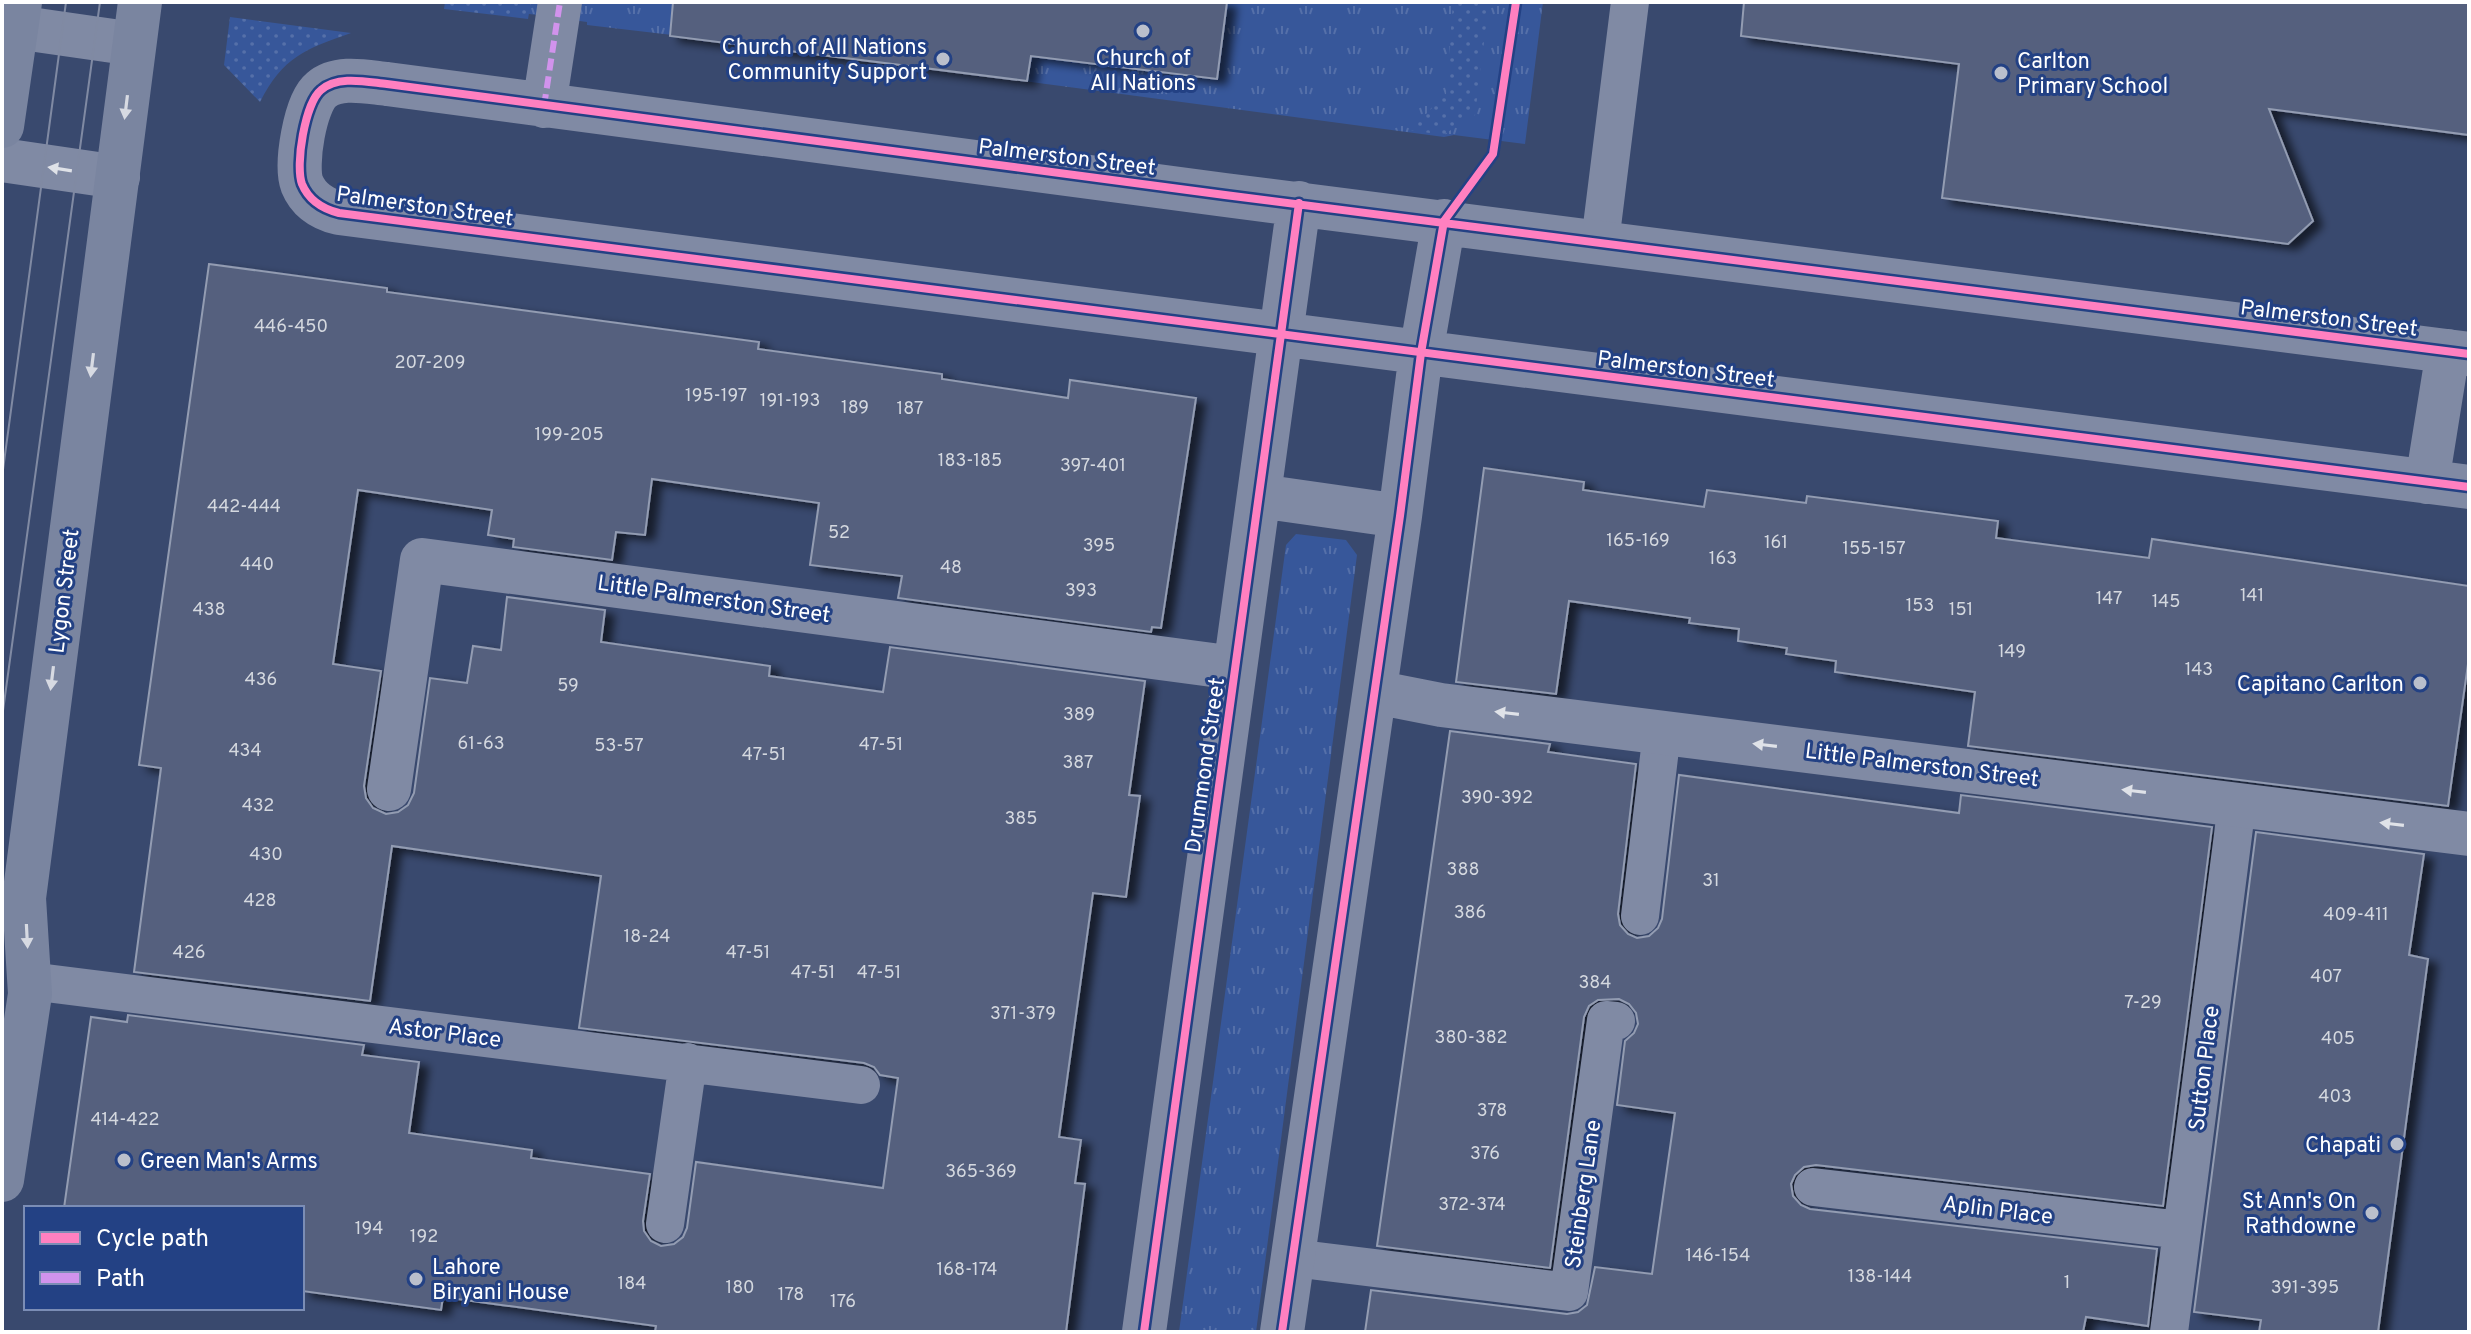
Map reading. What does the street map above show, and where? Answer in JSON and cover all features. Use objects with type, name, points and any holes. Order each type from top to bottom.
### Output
[{"type":"street","points":[[544,106],[560,2]]},
{"type":"street","points":[[2,126],[13,18],[137,23]]},
{"type":"street","name":"Lygon Street","points":[[2,1180],[24,898],[137,23]]},
{"type":"street","name":"Palmerston Street","points":[[337,81],[387,84],[544,106],[2458,352],[2448,484],[339,213],[323,209],[310,198],[303,185],[300,173],[308,112],[322,89],[337,81]]},
{"type":"street","points":[[2,160],[118,177]]},
{"type":"street","name":"Drummond Street","points":[[1144,1332],[1299,203]]},
{"type":"street","points":[[1282,1332],[1421,353],[1444,221]]},
{"type":"street","points":[[1260,496],[1400,516]]},
{"type":"street","name":"Little Palmerston Street","points":[[389,789],[422,560],[1235,668]]},
{"type":"street","name":"Little Palmerston Street","points":[[1375,692],[1441,705],[2469,834]]},
{"type":"lane","points":[[1600,242],[1630,2]]},
{"type":"lane","points":[[1640,916],[1662,732]]},
{"type":"lane","name":"Sutton Place","points":[[2169,1332],[2237,804]]},
{"type":"lane","name":"Astor Place","points":[[16,977],[861,1085]]},
{"type":"lane","name":"Steinberg Lane","points":[[1293,1258],[1569,1292],[1606,1020],[1616,1021]]},
{"type":"lane","points":[[665,1224],[688,1062]]},
{"type":"lane","name":"Aplin Place","points":[[1813,1187],[2182,1230]]},
{"type":"green space","points":[[442,2],[1543,2],[1525,144],[1454,135],[1444,137],[587,25],[587,22]]},
{"type":"green space","points":[[445,2],[531,2],[528,19],[444,9]]},
{"type":"green space","points":[[1453,2],[1489,2],[1475,115],[1443,135],[1410,130],[1446,94]]},
{"type":"green space","points":[[230,17],[351,33],[297,57],[277,74],[260,102],[224,65]]},
{"type":"green space","points":[[1296,534],[1346,540],[1357,555],[1256,1332],[1179,1332],[1286,545]]},
{"type":"building","name":"Church of All Nations Community Support","points":[[673,2],[1227,2],[1217,79],[1031,56],[1027,81],[670,36]]},
{"type":"building","points":[[1744,2],[2469,2],[2469,135],[2269,109],[2313,221],[2288,244],[1942,198],[1959,64],[1741,36]]},
{"type":"building","points":[[209,264],[387,288],[387,292],[759,342],[758,349],[942,374],[942,379],[1068,398],[1070,380],[1196,398],[1161,628],[1152,627],[1151,632],[898,598],[902,576],[810,565],[819,503],[652,479],[645,535],[616,532],[612,560],[513,547],[514,539],[488,535],[492,510],[358,490],[333,664],[381,671],[364,786],[366,798],[373,808],[386,814],[398,812],[408,805],[414,793],[430,678],[467,683],[473,646],[501,650],[507,597],[605,610],[601,642],[770,666],[769,676],[883,692],[890,647],[1145,681],[1129,795],[1140,796],[1126,897],[1093,893],[1059,1137],[1081,1140],[1075,1183],[1085,1184],[1066,1332],[655,1332],[656,1326],[443,1297],[441,1310],[304,1291],[304,1206],[64,1206],[91,1017],[127,1022],[128,1015],[364,1045],[362,1055],[419,1062],[409,1133],[532,1150],[531,1158],[650,1174],[644,1231],[651,1241],[661,1246],[674,1244],[683,1237],[687,1228],[696,1162],[883,1188],[898,1078],[880,1075],[874,1067],[864,1063],[579,1028],[601,876],[392,846],[370,1001],[134,972],[161,768],[139,765]]},
{"type":"building","points":[[1484,468],[1584,482],[1583,490],[1704,507],[1707,490],[1806,503],[1807,496],[1998,521],[1996,538],[2149,558],[2152,539],[2469,586],[2469,657],[2448,806],[1968,746],[1975,692],[1835,672],[1836,661],[1786,654],[1787,648],[1738,641],[1739,629],[1689,623],[1690,618],[1569,601],[1556,694],[1456,682]]},
{"type":"building","points":[[1450,731],[1550,744],[1548,752],[1636,764],[1618,914],[1620,925],[1637,938],[1649,936],[1662,919],[1679,775],[1959,813],[1961,795],[2212,827],[2163,1206],[1816,1165],[1804,1167],[1791,1184],[1793,1196],[1810,1209],[2157,1249],[2148,1326],[2086,1317],[2083,1332],[1365,1332],[1371,1290],[1567,1314],[1578,1312],[1587,1305],[1595,1267],[1652,1274],[1675,1113],[1617,1105],[1625,1041],[1638,1024],[1636,1013],[1629,1004],[1619,999],[1598,1000],[1589,1006],[1584,1017],[1550,1268],[1377,1246]]},
{"type":"building","points":[[2256,832],[2424,854],[2409,955],[2428,959],[2378,1332],[2259,1332],[2261,1320],[2194,1312]]},
{"type":"tram line","points":[[2,477],[66,2]]},
{"type":"tram line","points":[[2,718],[100,2]]},
{"type":"marked path","points":[[544,106],[560,2]]},
{"type":"cycle path","points":[[1282,1332],[1421,353],[1444,221],[1493,154],[1516,2]]},
{"type":"cycle path","points":[[2469,354],[362,81],[336,82],[321,90],[310,108],[301,149],[300,175],[305,190],[317,203],[339,213],[2469,487]]},
{"type":"cycle path","points":[[1144,1332],[1299,203]]},
{"type":"place","name":"Church of All Nations","points":[[1143,31]]},
{"type":"place","name":"Church of All Nations Community Support","points":[[943,59]]},
{"type":"place","name":"Carlton Primary School","points":[[2001,73]]},
{"type":"place","name":"Capitano Carlton","points":[[2420,683]]},
{"type":"place","name":"Chapati","points":[[2397,1144]]},
{"type":"place","name":"Green Man's Arms","points":[[124,1160]]},
{"type":"place","name":"St Ann's On Rathdowne","points":[[2372,1213]]},
{"type":"place","name":"Lahore Biryani House","points":[[416,1279]]}]
